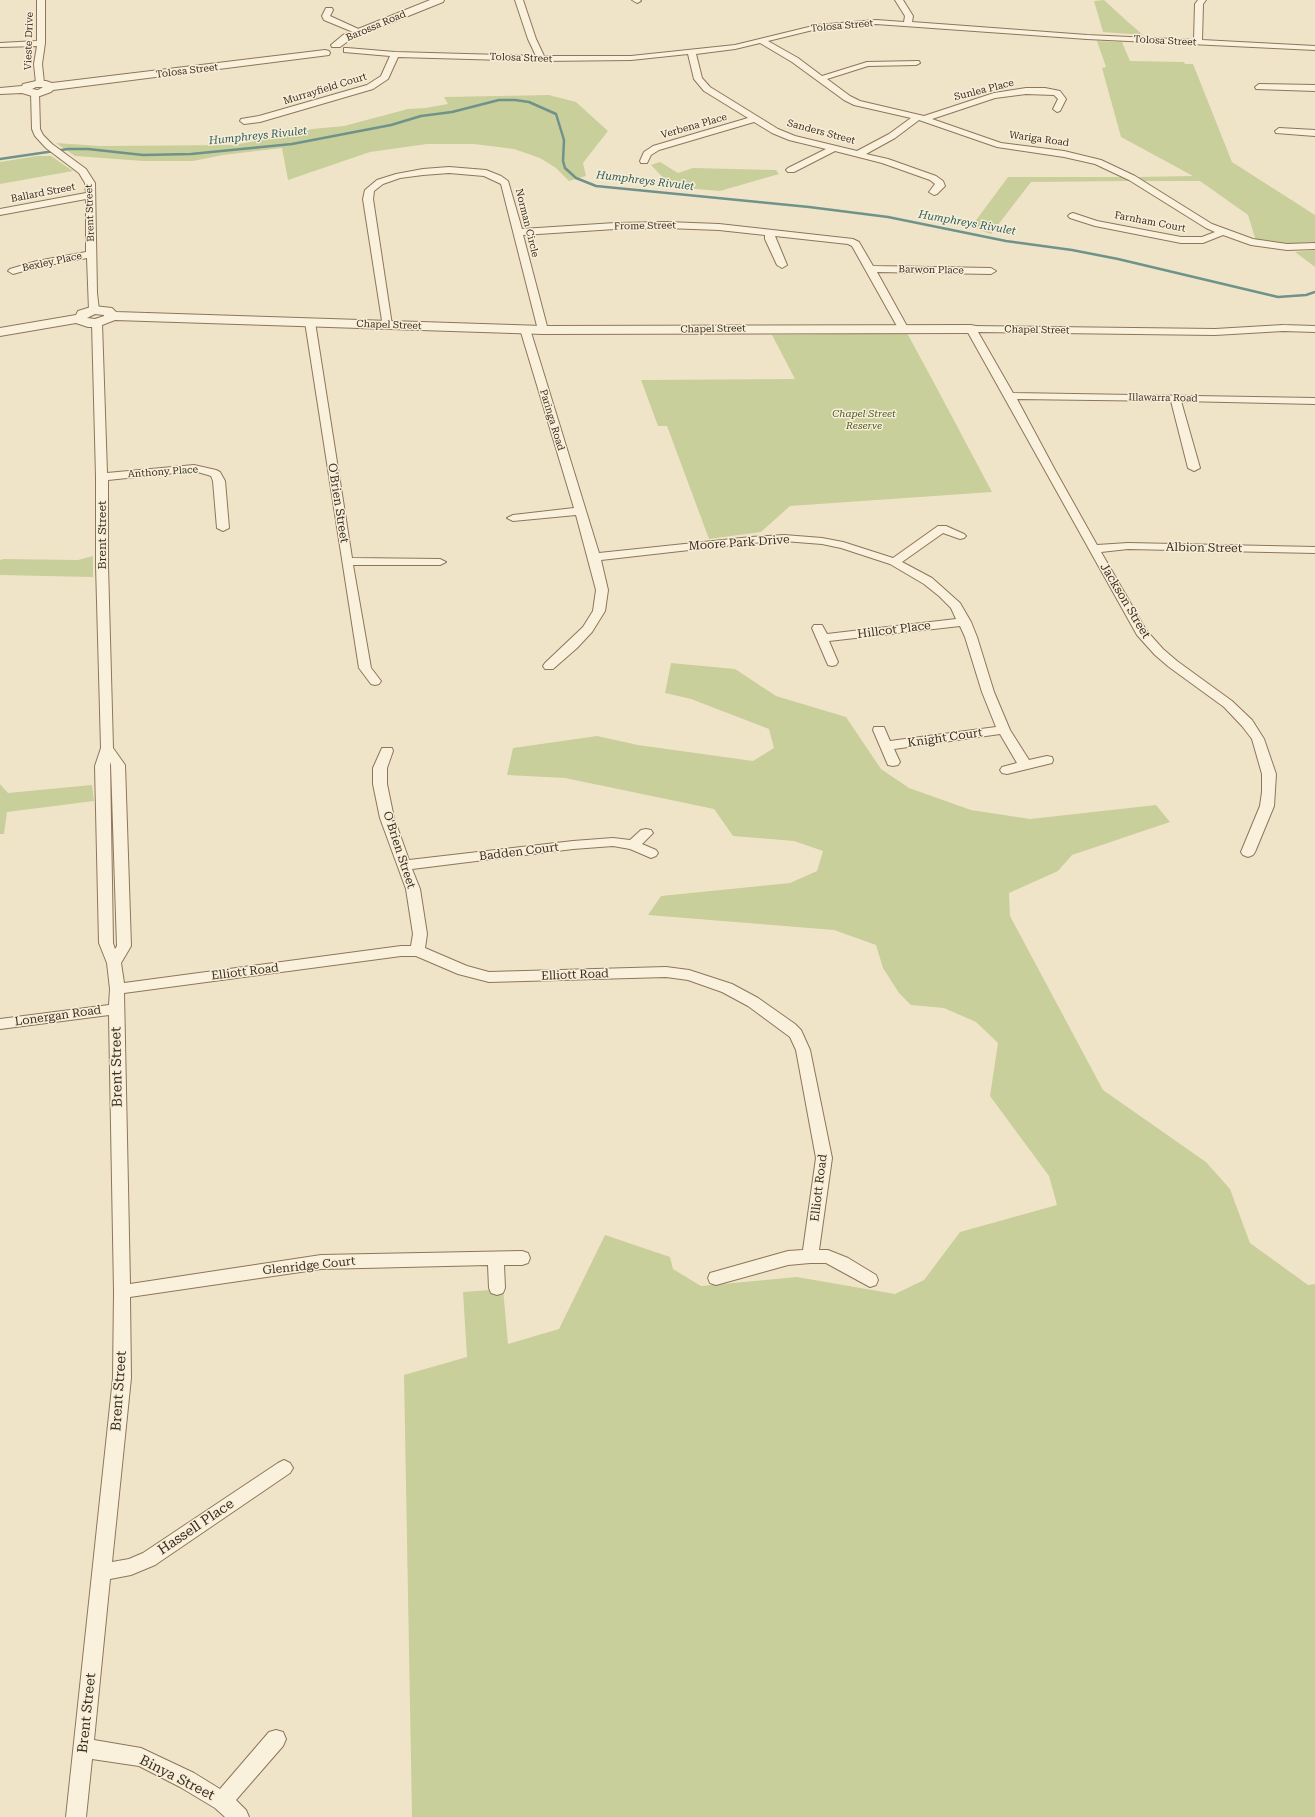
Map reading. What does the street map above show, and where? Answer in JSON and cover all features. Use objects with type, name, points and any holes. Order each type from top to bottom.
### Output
[{"type":"street","name":"Vieste Drive","points":[[37,88],[41,43],[41,0]]},
{"type":"street","name":"Barossa Road","points":[[325,53],[323,50],[326,47],[336,45],[342,40],[439,0]]},
{"type":"street","points":[[519,0],[532,39],[541,59]]},
{"type":"street","points":[[899,0],[908,16],[908,24]]},
{"type":"street","points":[[1198,42],[1199,4],[1202,0]]},
{"type":"street","points":[[329,10],[326,16],[327,18],[361,32]]},
{"type":"street","name":"Tolosa Street","points":[[0,91],[37,88],[325,53],[338,54],[346,50],[395,54],[541,59],[624,58],[692,52],[762,41],[806,29],[863,22],[1067,36],[1315,48]]},
{"type":"street","name":"Wariga Road","points":[[762,41],[791,58],[851,101],[920,118],[1000,145],[1064,154],[1098,162],[1132,178],[1198,219],[1222,232],[1240,239],[1262,244],[1298,248],[1315,246]]},
{"type":"street","points":[[0,45],[41,43]]},
{"type":"street","points":[[336,45],[345,47],[346,50]]},
{"type":"street","name":"Sanders Street","points":[[692,52],[697,75],[701,83],[718,97],[783,135],[898,165],[933,178],[940,183],[940,186],[934,192]]},
{"type":"street","name":"Murrayfield Court","points":[[244,121],[260,119],[370,87],[385,77],[395,54]]},
{"type":"street","points":[[820,79],[867,64],[916,63]]},
{"type":"street","points":[[1259,87],[1315,88]]},
{"type":"street","name":"Brent Street","points":[[37,88],[36,129],[39,136],[49,146],[83,171],[90,183],[92,293],[94,310]]},
{"type":"street","name":"Sunlea Place","points":[[859,154],[892,136],[920,118],[994,96],[1026,91],[1045,91],[1056,93],[1062,99],[1057,109]]},
{"type":"street","name":"Verbena Place","points":[[644,161],[648,154],[656,148],[756,119]]},
{"type":"street","points":[[1279,131],[1315,133]]},
{"type":"street","points":[[791,170],[833,148]]},
{"type":"street","name":"Norman Circle","points":[[387,325],[368,199],[370,190],[373,186],[388,179],[423,172],[466,171],[492,175],[502,180],[507,187],[543,330]]},
{"type":"street","name":"Ballard Street","points":[[0,212],[90,195]]},
{"type":"street","name":"Farnham Court","points":[[1073,216],[1095,223],[1181,240],[1203,240],[1222,232]]},
{"type":"street","name":"Frome Street","points":[[519,232],[615,226],[660,225],[719,227],[850,240],[856,244],[903,328]]},
{"type":"street","points":[[770,232],[770,239],[782,265]]},
{"type":"street","name":"Bexley Place","points":[[13,271],[37,264],[91,254]]},
{"type":"street","name":"Barwon Place","points":[[870,269],[991,271]]},
{"type":"street","points":[[0,332],[80,318],[86,312],[94,310],[107,311],[110,316],[105,321],[97,323],[84,322],[80,318]]},
{"type":"street","name":"Chapel Street","points":[[110,316],[543,330],[903,328],[1215,332],[1283,328],[1315,329]]},
{"type":"street","name":"O'Brien Street","points":[[310,322],[365,668],[375,681]]},
{"type":"street","name":"Brent Street","points":[[76,1817],[122,1378],[122,1292],[116,1009],[117,989],[114,963],[106,942],[102,766],[108,748],[102,566],[102,477],[97,323]]},
{"type":"street","name":"Paringa Road","points":[[525,329],[594,557],[602,590],[602,602],[599,611],[581,638],[549,666]]},
{"type":"street","name":"Jackson Street","points":[[970,329],[1010,396],[1049,470],[1141,632],[1149,642],[1173,664],[1228,704],[1246,723],[1258,739],[1269,774],[1269,792],[1267,806],[1248,852]]},
{"type":"street","name":"Illawarra Road","points":[[1010,396],[1315,401]]},
{"type":"street","points":[[1175,398],[1194,468]]},
{"type":"street","name":"Anthony Place","points":[[102,477],[194,468],[212,472],[216,474],[219,481],[223,528]]},
{"type":"street","points":[[513,518],[580,511]]},
{"type":"street","points":[[894,562],[938,526],[960,536]]},
{"type":"street","name":"Moore Park Drive","points":[[594,557],[751,540],[784,538],[822,541],[843,545],[894,562],[928,581],[956,606],[965,622],[988,692],[1004,730],[1025,765]]},
{"type":"street","name":"Albion Street","points":[[1094,548],[1128,546],[1315,550]]},
{"type":"street","points":[[347,561],[440,562]]},
{"type":"street","name":"Hillcot Place","points":[[832,662],[820,633],[965,622]]},
{"type":"street","points":[[879,730],[893,762]]},
{"type":"street","name":"Knight Court","points":[[887,746],[1004,730]]},
{"type":"street","name":"O'Brien Street","points":[[387,751],[380,768],[380,784],[387,818],[413,889],[420,934],[418,951]]},
{"type":"street","points":[[1007,770],[1047,760]]},
{"type":"street","points":[[633,845],[646,833]]},
{"type":"street","name":"Badden Court","points":[[405,865],[573,845],[613,842],[633,845],[651,853]]},
{"type":"street","name":"Elliott Road","points":[[117,989],[401,951],[418,951],[464,970],[489,977],[502,978],[655,972],[678,973],[740,994],[790,1028],[796,1034],[803,1050],[823,1146],[824,1168],[810,1256]]},
{"type":"street","name":"Lonergan Road","points":[[0,1024],[116,1009]]},
{"type":"street","points":[[716,1278],[788,1258],[810,1256],[828,1257],[842,1263],[870,1280]]},
{"type":"street","points":[[496,1258],[497,1288]]},
{"type":"street","name":"Glenridge Court","points":[[122,1292],[321,1262],[522,1258]]},
{"type":"street","name":"Hassell Place","points":[[102,1572],[131,1567],[148,1559],[284,1468]]},
{"type":"street","name":"Binya Street","points":[[222,1801],[276,1739]]},
{"type":"street","name":"Binya Street","points":[[84,1748],[141,1757],[187,1780],[222,1801],[239,1817]]},
{"type":"green space","points":[[1104,0],[1143,35],[1103,32],[1094,1]]},
{"type":"green space","points":[[1097,41],[1122,42],[1130,61],[1184,62],[1185,64],[1193,64],[1232,162],[1315,215],[1315,242],[1283,244],[1256,241],[1248,215],[1200,181],[1143,181],[1136,177],[1193,176],[1121,137],[1102,68],[1106,67]]},
{"type":"green space","points":[[549,95],[576,102],[608,131],[583,163],[586,176],[569,181],[556,168],[540,158],[514,149],[474,144],[427,144],[370,152],[288,180],[282,148],[223,155],[193,161],[143,161],[75,156],[56,143],[100,146],[232,145],[281,137],[312,129],[344,126],[408,109],[448,104],[444,97]]},
{"type":"green space","points":[[37,156],[51,156],[73,171],[0,184],[0,162]]},
{"type":"green space","points":[[660,162],[678,173],[693,168],[776,170],[779,174],[720,191],[672,187],[651,165]]},
{"type":"green space","points":[[1008,177],[1124,177],[1130,181],[1031,182],[991,234],[971,227]]},
{"type":"green space","points":[[1315,250],[1315,267],[1295,252]]},
{"type":"green space","name":"Chapel Street Reserve","points":[[907,333],[992,492],[790,506],[761,532],[709,539],[667,426],[658,426],[641,380],[795,379],[772,335]]},
{"type":"green space","points":[[93,556],[93,577],[0,575],[0,560],[3,559],[78,560]]},
{"type":"green space","points":[[671,663],[735,669],[776,696],[846,717],[881,769],[909,788],[971,810],[1030,819],[1156,805],[1170,822],[1072,855],[1058,871],[1009,893],[1010,916],[1103,1090],[1206,1162],[1230,1189],[1250,1243],[1308,1285],[1315,1284],[1315,1817],[412,1817],[404,1375],[467,1357],[463,1292],[503,1289],[508,1344],[559,1329],[605,1235],[670,1257],[673,1269],[701,1286],[797,1277],[895,1294],[924,1280],[960,1232],[1057,1205],[1049,1176],[990,1096],[998,1043],[976,1022],[944,1008],[911,1005],[899,993],[883,968],[876,945],[834,930],[648,915],[661,896],[790,883],[817,871],[823,851],[794,841],[733,836],[714,809],[565,778],[507,775],[513,748],[597,736],[638,745],[753,761],[774,748],[769,729],[691,699],[665,693]]},
{"type":"green space","points":[[0,784],[8,793],[92,785],[94,801],[7,812],[4,834],[0,834]]},
{"type":"waterway","name":"Humphreys Rivulet","points":[[0,159],[68,149],[88,149],[143,155],[191,154],[292,144],[391,125],[421,116],[452,112],[499,100],[515,100],[529,102],[556,114],[564,140],[563,161],[565,168],[576,178],[596,186],[809,207],[888,217],[1006,241],[1072,250],[1118,259],[1278,297],[1306,295],[1315,292]]}]
